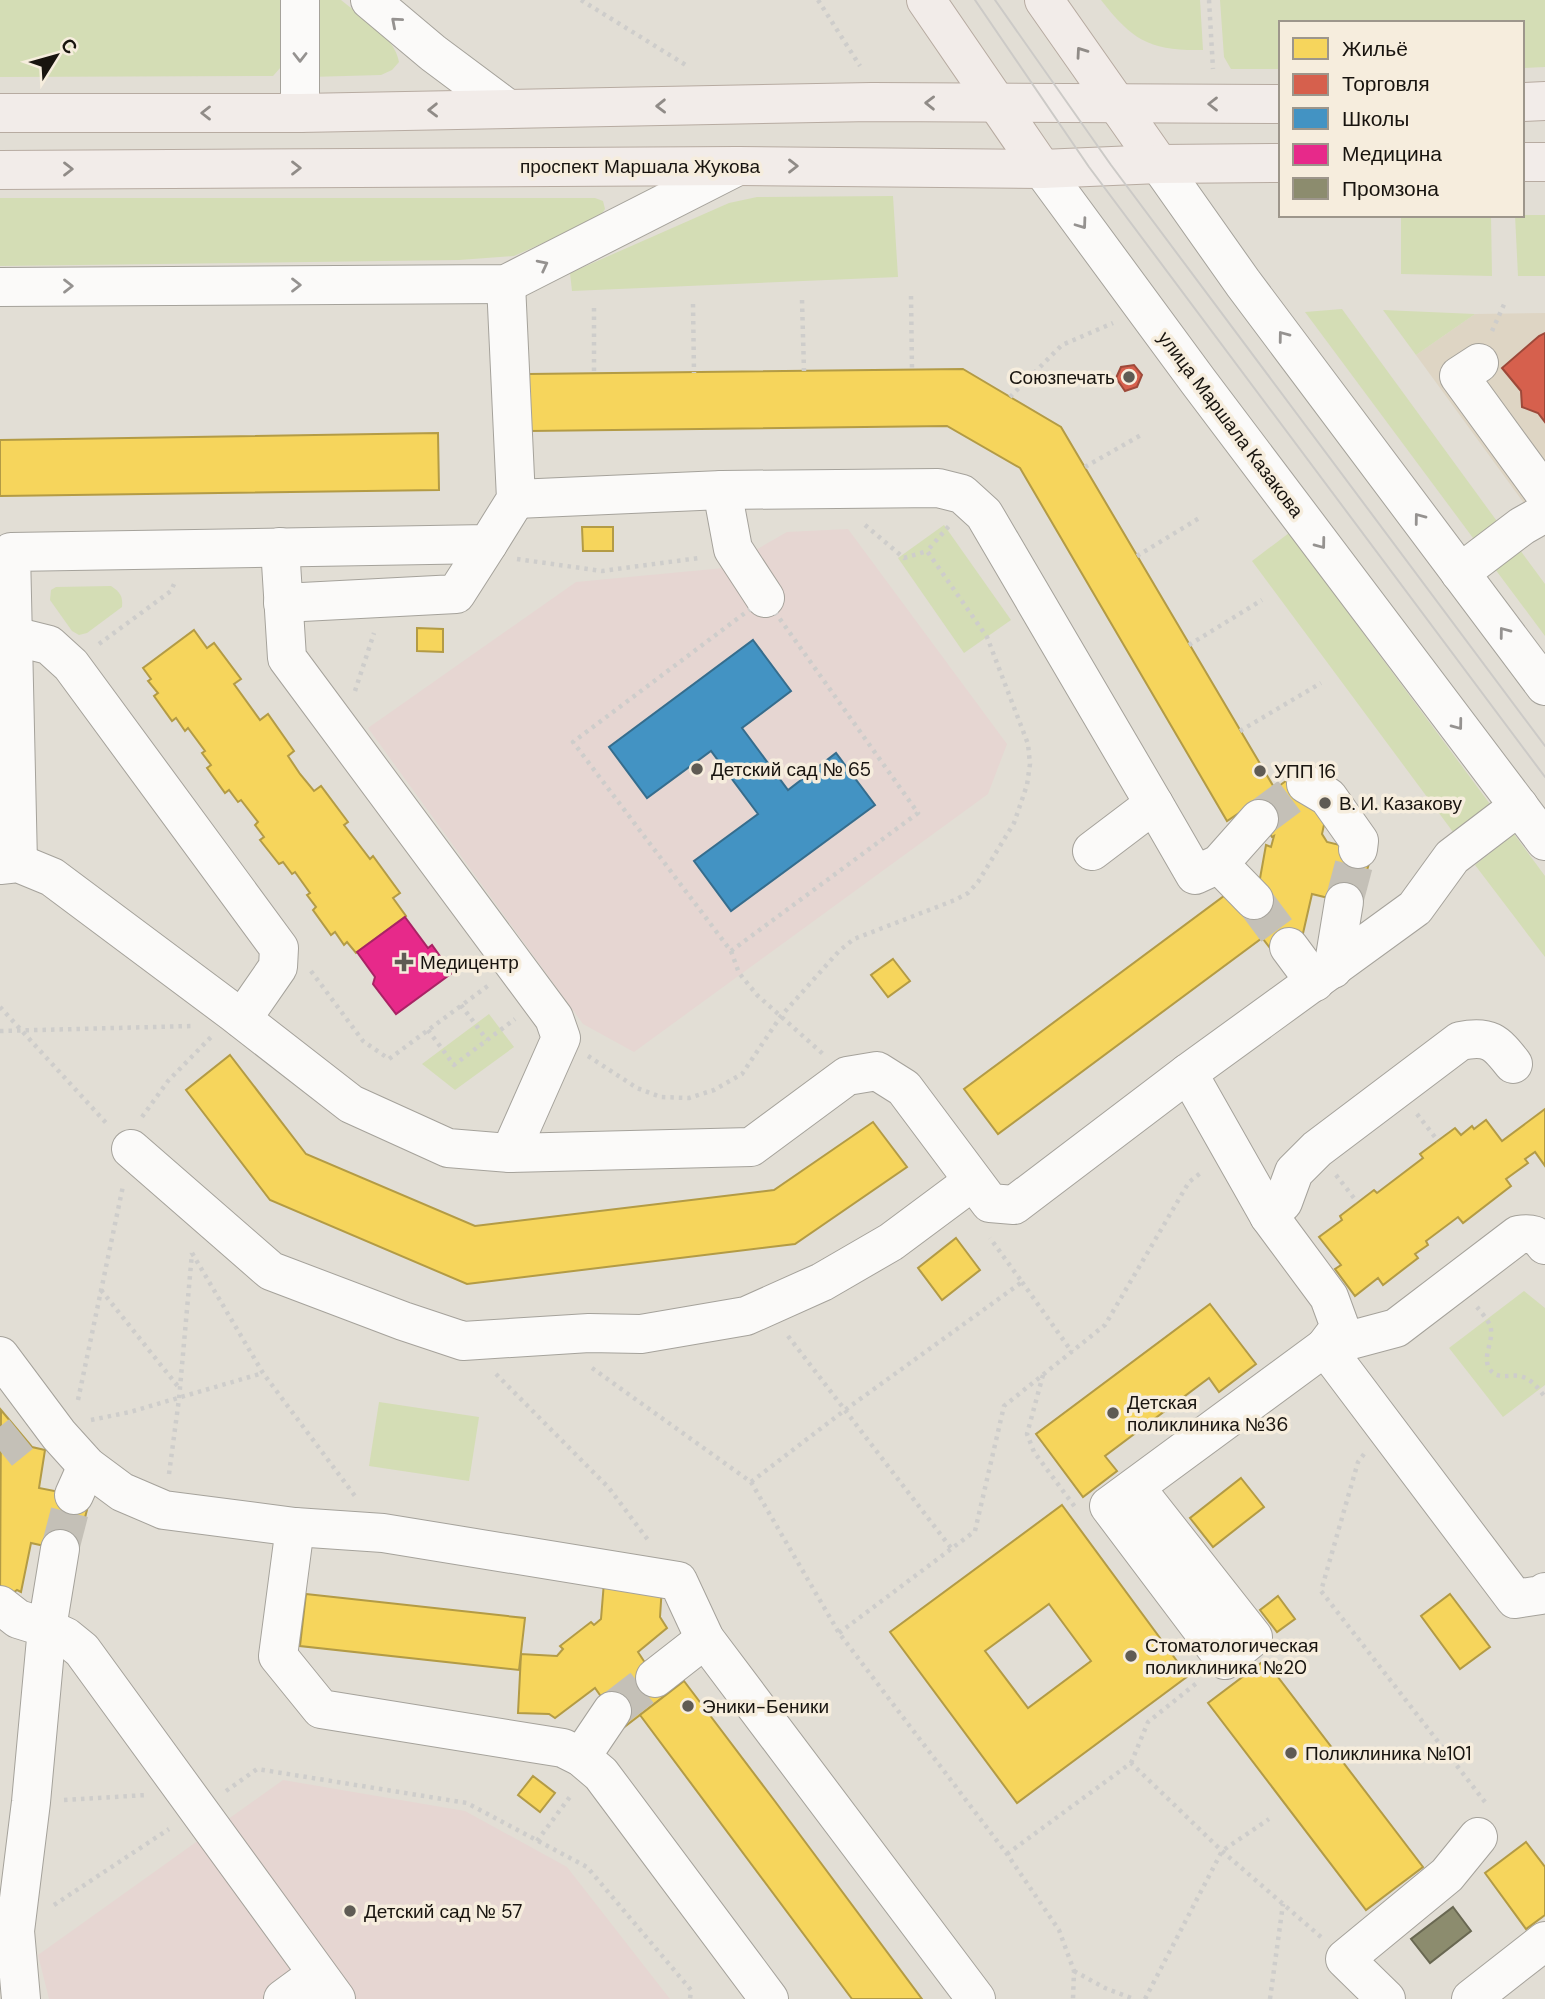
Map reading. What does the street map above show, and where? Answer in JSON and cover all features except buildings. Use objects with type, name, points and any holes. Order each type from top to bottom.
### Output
[{"type":"main road","name":"улица Маршала Казакова","points":[[926,0],[1042,169]]},
{"type":"main road","points":[[1044,0],[1159,164]]},
{"type":"main road","points":[[0,113],[300,113],[872,102],[1279,104]]},
{"type":"main road","points":[[1524,102],[1545,102]]},
{"type":"main road","points":[[1524,162],[1545,162]]},
{"type":"main road","name":"проспект Маршала Жукова","points":[[0,170],[738,166],[1042,169],[1279,163]]},
{"type":"street","points":[[300,0],[300,113]]},
{"type":"street","points":[[370,0],[433,53],[508,109]]},
{"type":"street","points":[[1159,164],[1243,283],[1545,687]]},
{"type":"street","points":[[0,287],[506,284],[738,166]]},
{"type":"street","name":"улица Маршала Казакова","points":[[1042,169],[1198,381],[1545,841]]},
{"type":"street","points":[[283,603],[456,594],[516,499],[506,284]]},
{"type":"street","points":[[1486,346],[1459,376],[1545,494]]},
{"type":"street","points":[[516,499],[722,490],[938,488],[962,494],[984,514],[1195,875],[1219,864],[1259,819]]},
{"type":"street","points":[[722,490],[733,549],[765,598]]},
{"type":"street","points":[[1460,573],[1545,513]]},
{"type":"street","points":[[488,544],[11,552],[13,636],[9,864],[52,877],[233,1019],[351,1104],[448,1148],[510,1153],[751,1147],[846,1076],[877,1071],[904,1088],[981,1192],[1014,1205],[1188,1073],[1415,908],[1452,857],[1519,806]]},
{"type":"street","points":[[281,547],[287,658],[554,1017],[561,1038],[510,1153]]},
{"type":"street","points":[[13,636],[49,645],[71,665],[279,948],[278,967],[233,1019]]},
{"type":"street","points":[[1306,784],[1328,797],[1359,841],[1358,849]]},
{"type":"street","points":[[1092,851],[1154,804]]},
{"type":"street","points":[[1219,864],[1254,900]]},
{"type":"street","points":[[1324,975],[1344,902]]},
{"type":"street","points":[[1289,947],[1324,975]]},
{"type":"street","points":[[1269,1216],[1283,1202],[1294,1172],[1317,1149],[1460,1041],[1480,1037],[1499,1046],[1513,1064]]},
{"type":"street","points":[[1188,1073],[1269,1216],[1329,1297],[1340,1327],[1325,1347],[1109,1506],[1225,1660]]},
{"type":"street","points":[[131,1149],[271,1271],[402,1321],[463,1341],[589,1333],[641,1334],[746,1316],[822,1282],[981,1192]]},
{"type":"street","points":[[1325,1347],[1396,1328],[1518,1235],[1530,1233],[1540,1238],[1545,1245]]},
{"type":"street","points":[[1325,1347],[1515,1599],[1545,1592]]},
{"type":"street","points":[[0,1356],[49,1427],[81,1480],[122,1492],[164,1510],[295,1527],[383,1533],[677,1581],[705,1639],[976,1999]]},
{"type":"street","points":[[295,1527],[278,1656],[321,1709],[563,1748],[581,1757],[601,1774],[769,1999]]},
{"type":"street","points":[[20,1999],[15,1931],[31,1802],[47,1628],[61,1549]]},
{"type":"street","points":[[0,1605],[18,1619],[66,1637],[82,1650],[327,1986],[283,1999]]},
{"type":"street","points":[[655,1678],[705,1639]]},
{"type":"street","points":[[581,1757],[612,1711]]},
{"type":"street","points":[[1387,1999],[1345,1959],[1447,1875],[1478,1837]]},
{"type":"street","points":[[1471,1999],[1545,1941]]},
{"type":"path","points":[[581,0],[689,67]]},
{"type":"path","points":[[818,0],[860,67]]},
{"type":"path","points":[[1209,0],[1213,76]]},
{"type":"path","points":[[911,296],[912,370]]},
{"type":"path","points":[[803,300],[804,371]]},
{"type":"path","points":[[1486,346],[1506,300]]},
{"type":"path","points":[[693,304],[694,373]]},
{"type":"path","points":[[594,308],[594,373]]},
{"type":"path","points":[[1010,397],[1062,345],[1116,321]]},
{"type":"path","points":[[1085,467],[1141,435]]},
{"type":"path","points":[[561,1038],[637,1088],[661,1097],[689,1098],[714,1090],[742,1074],[781,1016],[839,951],[854,939],[968,893],[978,882],[1014,823],[1027,785],[1030,764],[1028,744],[987,637],[927,551],[970,502]]},
{"type":"path","points":[[1137,556],[1201,517]]},
{"type":"path","points":[[71,665],[171,591],[191,549]]},
{"type":"path","points":[[346,740],[354,697],[374,633],[391,597]]},
{"type":"path","points":[[731,951],[918,813],[765,598],[573,742],[731,951],[739,973],[757,995],[846,1076]]},
{"type":"path","points":[[1189,645],[1262,600]]},
{"type":"path","points":[[1240,731],[1321,683]]},
{"type":"path","points":[[278,967],[305,963],[363,1041],[388,1059],[515,965]]},
{"type":"path","points":[[428,1030],[454,1065],[541,1000]]},
{"type":"path","points":[[461,1005],[487,1040]]},
{"type":"path","points":[[0,1007],[131,1149]]},
{"type":"path","points":[[0,1031],[233,1019]]},
{"type":"path","points":[[49,1427],[100,1290],[131,1149],[142,1116],[168,1081],[233,1019]]},
{"type":"path","points":[[839,1633],[975,1531],[1004,1406],[1105,1325],[1189,1182],[1230,1148]]},
{"type":"path","points":[[981,1192],[989,1236],[1072,1352]]},
{"type":"path","points":[[164,1510],[179,1399],[197,1206]]},
{"type":"path","points":[[192,1253],[263,1373],[383,1533]]},
{"type":"path","points":[[1457,1281],[1489,1324],[1492,1339],[1487,1358],[1490,1370],[1500,1377],[1520,1376],[1535,1383],[1545,1397]]},
{"type":"path","points":[[751,1482],[845,1410],[1022,1282]]},
{"type":"path","points":[[100,1290],[180,1389]]},
{"type":"path","points":[[766,1307],[951,1548]]},
{"type":"path","points":[[463,1341],[609,1488],[677,1581]]},
{"type":"path","points":[[590,1367],[751,1482],[839,1633],[1007,1854],[1059,1930],[1074,1971],[1073,1999]]},
{"type":"path","points":[[49,1427],[130,1412],[263,1373]]},
{"type":"path","points":[[1043,1374],[1027,1434],[1034,1452],[1080,1514]]},
{"type":"path","points":[[1383,1423],[1358,1462],[1321,1591],[1485,1802],[1478,1837]]},
{"type":"path","points":[[1007,1854],[1131,1763],[1148,1723],[1225,1660]]},
{"type":"path","points":[[537,1841],[580,1783],[581,1757]]},
{"type":"path","points":[[1131,1763],[1222,1851],[1345,1959]]},
{"type":"path","points":[[15,1931],[192,1801],[257,1769],[467,1804],[587,1867],[691,1990],[690,1999]]},
{"type":"path","points":[[31,1802],[192,1801]]},
{"type":"path","points":[[1145,1999],[1222,1851],[1269,1819]]},
{"type":"path","points":[[1270,1999],[1283,1903]]},
{"type":"path","points":[[1074,1971],[1105,1988],[1134,1999]]},
{"type":"shaded area","points":[[1545,313],[1545,532],[1416,355],[1475,314]]},
{"type":"shaded area","name":"Детский сад № 65","points":[[848,529],[1007,744],[988,794],[634,1052],[583,1024],[368,728],[576,582],[724,568],[787,532]]},
{"type":"shaded area","name":"Детский сад № 57","points":[[283,1780],[465,1811],[567,1867],[670,1999],[49,1999],[38,1955]]},
{"type":"green space","points":[[0,0],[289,0],[281,67],[273,76],[0,77]]},
{"type":"green space","points":[[309,0],[341,0],[384,35],[399,62],[392,70],[381,75],[310,77]]},
{"type":"green space","points":[[1101,0],[1200,0],[1203,50],[1169,48],[1144,41],[1123,25]]},
{"type":"green space","points":[[1220,0],[1545,0],[1545,67],[1524,68],[1524,21],[1279,21],[1279,69],[1231,69],[1224,57]]},
{"type":"green space","points":[[893,196],[898,277],[572,291],[570,273],[729,203],[757,197]]},
{"type":"green space","points":[[0,198],[595,198],[603,201],[605,209],[599,218],[514,256],[459,260],[0,266]]},
{"type":"green space","points":[[1545,215],[1545,276],[1518,276],[1515,217]]},
{"type":"green space","points":[[1401,217],[1491,217],[1492,276],[1401,274]]},
{"type":"green space","points":[[1342,309],[1499,524],[1476,542],[1305,312]]},
{"type":"green space","points":[[1383,310],[1475,314],[1416,355]]},
{"type":"green space","points":[[944,525],[1011,620],[964,653],[898,558]]},
{"type":"green space","points":[[1289,533],[1490,804],[1453,832],[1252,561]]},
{"type":"green space","points":[[1520,550],[1545,584],[1545,636],[1495,569]]},
{"type":"green space","points":[[111,586],[120,595],[122,607],[87,633],[79,635],[72,631],[50,600],[51,590],[56,587]]},
{"type":"green space","points":[[1514,834],[1545,876],[1545,957],[1475,865]]},
{"type":"green space","points":[[489,1014],[514,1047],[455,1090],[422,1064]]},
{"type":"green space","points":[[1524,1291],[1545,1308],[1545,1385],[1503,1417],[1449,1348]]},
{"type":"green space","points":[[379,1402],[479,1417],[469,1481],[369,1466]]},
{"type":"tunnel","points":[[1259,819],[1306,784]]},
{"type":"tunnel","points":[[1344,902],[1358,849]]},
{"type":"tunnel","points":[[1254,900],[1289,947]]},
{"type":"tunnel","points":[[0,1451],[21,1434]]},
{"type":"tunnel","points":[[60,1549],[74,1495]]},
{"type":"tunnel","points":[[612,1711],[655,1678]]},
{"type":"tram line","points":[[975,0],[1089,167],[1545,777]]},
{"type":"tram line","points":[[995,0],[1111,165],[1545,746]]},
{"type":"place","name":"Союзпечать","points":[[1129,377]]},
{"type":"place","name":"Детский сад № 65","points":[[697,769]]},
{"type":"place","name":"УПП 16","points":[[1260,771]]},
{"type":"place","name":"В. И. Казакову","points":[[1325,803]]},
{"type":"place","name":"Медицентр","points":[[404,962]]},
{"type":"place","name":"Детская поликлиника №36","points":[[1113,1413]]},
{"type":"place","name":"Стоматологическая поликлиника №20","points":[[1131,1656]]},
{"type":"place","name":"Эники-Беники","points":[[688,1706]]},
{"type":"place","name":"Поликлиника №101","points":[[1291,1753]]},
{"type":"place","name":"Детский сад № 57","points":[[350,1911]]}]
